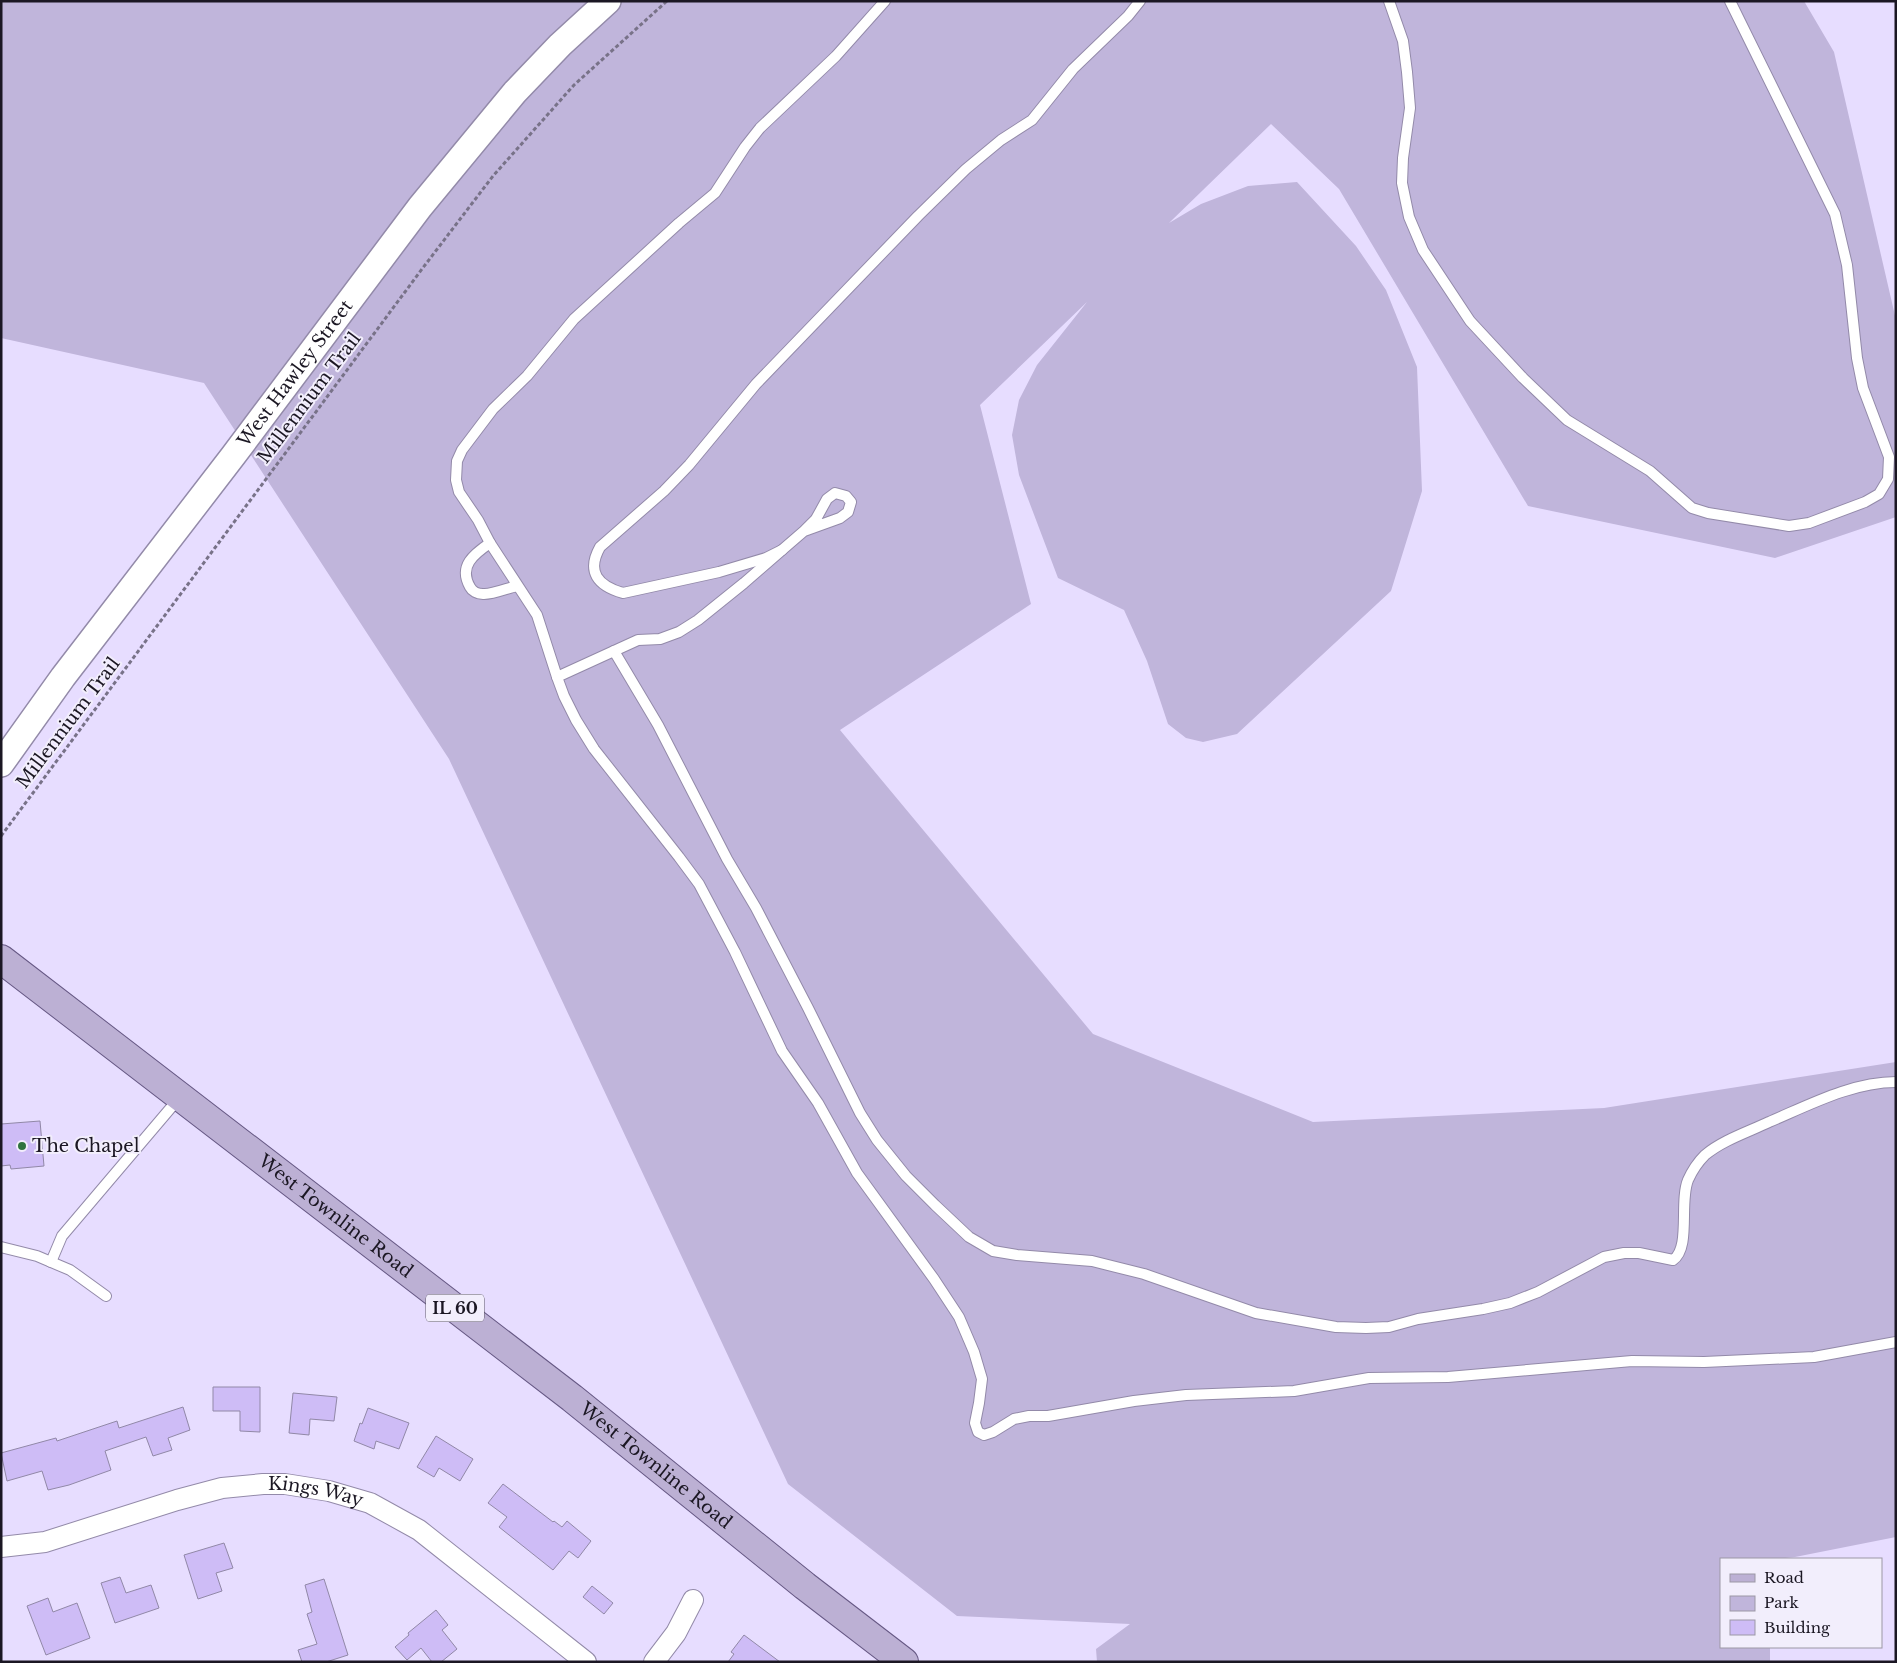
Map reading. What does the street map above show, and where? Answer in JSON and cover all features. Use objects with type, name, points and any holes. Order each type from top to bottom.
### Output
[{"type":"main road","name":"West Townline Road","points":[[1,959],[572,1398],[805,1586],[904,1662]]},
{"type":"street","name":"West Hawley Street","points":[[1,764],[63,677],[233,456],[420,207],[515,92],[560,45],[608,1]]},
{"type":"street","name":"Kings Way","points":[[1,1547],[45,1542],[177,1500],[222,1488],[285,1484],[329,1491],[370,1503],[418,1530],[586,1662]]},
{"type":"street","points":[[654,1662],[676,1632],[693,1600]]},
{"type":"lane","points":[[885,1],[836,56],[760,128],[745,146],[715,193],[679,223],[574,319],[527,376],[493,409],[462,450],[457,461],[456,480],[459,492],[537,615],[564,696],[576,720],[594,749],[699,884],[735,952],[782,1051],[818,1103],[857,1173],[934,1279],[959,1317],[974,1352],[982,1379],[974,1423],[978,1432],[984,1435],[993,1432],[1014,1419],[1029,1416],[1048,1416],[1134,1401],[1186,1395],[1294,1391],[1369,1378],[1448,1377],[1632,1361],[1704,1362],[1814,1357],[1896,1342]]},
{"type":"lane","points":[[782,550],[766,558],[719,572],[623,594],[611,590],[600,582],[594,572],[594,558],[600,547],[664,491],[690,465],[756,384],[966,168],[1001,140],[1032,120],[1073,69],[1128,16],[1140,1]]},
{"type":"lane","points":[[1389,1],[1403,41],[1407,72],[1410,108],[1402,183],[1409,217],[1424,250],[1470,321],[1523,378],[1567,420],[1650,471],[1692,508],[1708,513],[1789,526],[1809,523],[1866,502],[1879,494],[1888,478],[1889,457],[1863,388],[1857,358],[1847,265],[1835,214],[1730,1]]},
{"type":"lane","points":[[557,677],[638,640],[660,640],[679,632],[698,620],[744,584],[804,531],[816,519],[827,499],[835,493],[846,496],[851,502],[848,512],[840,518],[804,531]]},
{"type":"lane","points":[[490,543],[473,555],[465,568],[468,585],[473,591],[483,594],[517,586]]},
{"type":"lane","points":[[614,651],[658,726],[727,859],[756,908],[860,1113],[877,1140],[906,1176],[935,1205],[969,1237],[993,1251],[1017,1255],[1092,1261],[1111,1265],[1144,1274],[1256,1313],[1287,1319],[1336,1327],[1389,1327],[1510,1303],[1538,1292],[1604,1257],[1624,1253],[1639,1253],[1673,1260],[1682,1249],[1684,1232],[1683,1201],[1688,1181],[1696,1166],[1705,1155],[1723,1143],[1819,1101],[1866,1086],[1896,1082]]},
{"type":"lane","points":[[51,1262],[62,1236],[181,1096]]},
{"type":"lane","points":[[1,1247],[37,1256],[70,1270],[106,1296]]},
{"type":"path","name":"Millennium Trail","points":[[1,836],[493,176],[574,85],[667,1]]},
{"type":"green space","points":[[1,1],[1804,1],[1834,52],[1896,320],[1896,517],[1775,558],[1528,506],[1339,189],[1271,124],[1169,223],[1201,204],[1248,186],[1297,182],[1356,246],[1386,290],[1417,367],[1422,491],[1391,591],[1237,734],[1203,742],[1186,738],[1168,724],[1147,661],[1124,610],[1058,578],[1019,475],[1012,435],[1019,400],[1037,365],[1087,302],[980,405],[1031,604],[840,730],[1093,1034],[1313,1122],[1604,1108],[1896,1062],[1896,1537],[1795,1557],[1720,1558],[1720,1648],[1770,1648],[1770,1662],[1097,1662],[1096,1649],[1130,1624],[957,1616],[788,1484],[449,759],[204,383],[1,338]]},
{"type":"building","name":"The Chapel","points":[[40,1121],[44,1166],[11,1169],[10,1165],[1,1166],[1,1124]]},
{"type":"building","points":[[213,1387],[260,1387],[260,1432],[240,1431],[240,1411],[213,1411]]},
{"type":"building","points":[[293,1393],[337,1397],[334,1421],[310,1419],[309,1435],[289,1433]]},
{"type":"building","points":[[183,1407],[190,1430],[168,1438],[172,1450],[153,1456],[146,1437],[105,1451],[111,1470],[69,1485],[48,1490],[42,1471],[7,1481],[1,1453],[56,1438],[57,1441],[117,1421],[119,1428]]},
{"type":"building","points":[[368,1408],[409,1423],[399,1449],[376,1441],[374,1449],[354,1441],[360,1423],[362,1424]]},
{"type":"building","points":[[436,1436],[473,1459],[460,1481],[439,1468],[434,1477],[417,1467]]},
{"type":"building","points":[[503,1484],[553,1522],[562,1527],[567,1521],[591,1541],[578,1558],[569,1551],[553,1570],[499,1527],[507,1517],[488,1503]]},
{"type":"building","points":[[224,1543],[233,1568],[216,1573],[222,1591],[198,1599],[184,1555]]},
{"type":"building","points":[[120,1577],[126,1593],[151,1585],[159,1608],[115,1623],[101,1583]]},
{"type":"building","points":[[324,1579],[348,1655],[326,1662],[302,1662],[298,1650],[317,1644],[307,1614],[312,1612],[305,1585]]},
{"type":"building","points":[[592,1586],[613,1603],[604,1614],[583,1597]]},
{"type":"building","points":[[48,1598],[53,1612],[77,1603],[90,1638],[46,1655],[27,1606]]},
{"type":"building","points":[[436,1610],[448,1625],[442,1630],[457,1649],[441,1662],[432,1662],[421,1648],[407,1660],[395,1647],[409,1635],[408,1633]]},
{"type":"building","points":[[744,1635],[780,1662],[728,1662],[734,1654],[731,1652]]},
{"type":"place","name":"The Chapel","points":[[22,1146]]}]
